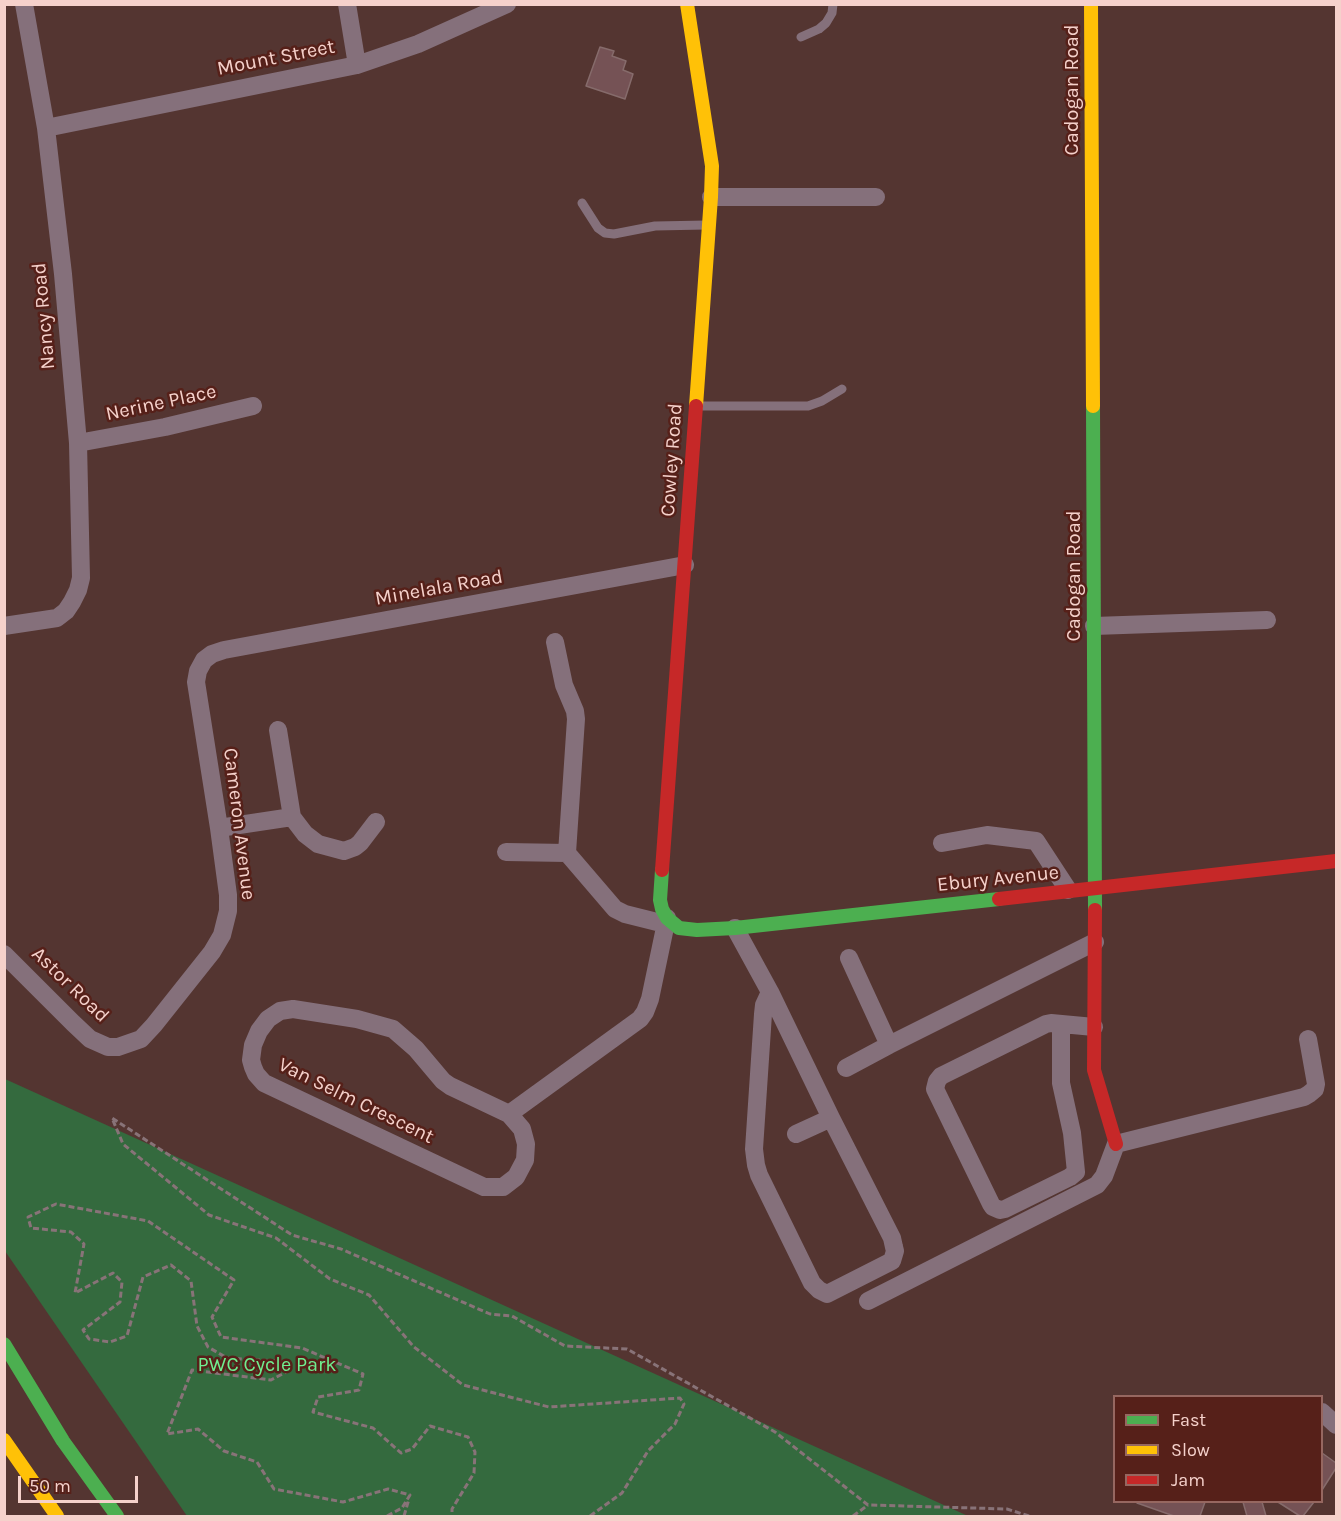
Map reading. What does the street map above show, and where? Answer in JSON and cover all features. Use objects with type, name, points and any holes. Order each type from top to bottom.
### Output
[{"type":"main road","name":"Cowley Road","points":[[666,921],[660,900],[712,166],[687,4]]},
{"type":"main road","name":"Cadogan Road","points":[[1091,4],[1094,1070],[1116,1144]]},
{"type":"main road","name":"Ebury Avenue","points":[[666,921],[679,928],[697,930],[735,928],[1336,861]]},
{"type":"main road","points":[[4,1344],[63,1441],[117,1516]]},
{"type":"main road","points":[[4,1440],[57,1516]]},
{"type":"street","name":"Nancy Road","points":[[4,626],[57,618],[72,602],[81,578],[78,443],[63,274],[46,128],[24,4]]},
{"type":"street","points":[[348,4],[357,64]]},
{"type":"street","name":"Mount Street","points":[[46,128],[357,64],[418,44],[507,4]]},
{"type":"street","points":[[711,197],[876,197]]},
{"type":"street","name":"Nerine Place","points":[[78,443],[165,428],[254,406]]},
{"type":"street","name":"Minelala Road","points":[[204,660],[224,650],[685,565]]},
{"type":"street","points":[[1094,626],[1267,620]]},
{"type":"street","points":[[509,1114],[640,1019],[650,999],[666,921],[625,914],[615,909],[567,853],[576,719],[561,677],[555,642]]},
{"type":"street","name":"Cameron Avenue","points":[[141,1039],[212,952],[222,934],[228,911],[219,828],[196,682],[198,671],[204,660]]},
{"type":"street","points":[[278,730],[292,817],[305,834],[318,844],[345,851],[360,843],[376,822]]},
{"type":"street","points":[[219,828],[292,817]]},
{"type":"street","points":[[942,843],[987,835],[1036,841],[1068,890]]},
{"type":"street","points":[[506,852],[567,853]]},
{"type":"street","points":[[735,928],[770,992],[892,1238],[895,1251],[892,1261],[827,1294],[812,1283],[756,1165],[754,1149],[763,1014],[770,992]]},
{"type":"street","points":[[846,1068],[1095,942]]},
{"type":"street","name":"Astor Road","points":[[4,954],[90,1039],[108,1047],[118,1047],[141,1039]]},
{"type":"street","points":[[849,958],[889,1045]]},
{"type":"street","name":"Van Selm Crescent","points":[[293,1009],[339,1015],[381,1025],[393,1029],[406,1040],[450,1086],[509,1114],[525,1136],[525,1160],[516,1177],[503,1187],[484,1187],[264,1083],[253,1068],[251,1060],[253,1045],[268,1019],[280,1011],[293,1009]]},
{"type":"street","points":[[1061,1025],[1061,1083],[1072,1133],[1076,1172],[1071,1177],[1000,1210],[991,1204],[935,1089],[936,1085],[941,1076],[1046,1024],[1094,1027]]},
{"type":"street","points":[[868,1301],[1097,1185],[1104,1176],[1116,1144],[1310,1094],[1316,1084],[1308,1039]]},
{"type":"street","points":[[796,1134],[831,1118]]},
{"type":"street","points":[[1323,1413],[1336,1425]]},
{"type":"lane","points":[[801,37],[819,29],[826,23],[832,13],[833,4]]},
{"type":"lane","points":[[582,203],[598,228],[605,233],[614,234],[655,226],[709,225]]},
{"type":"lane","points":[[695,406],[808,406],[842,390]]},
{"type":"path","points":[[590,1516],[622,1493],[648,1451],[675,1424],[684,1404],[681,1398],[549,1407],[463,1385],[414,1347],[369,1295],[330,1280],[276,1238],[209,1215],[123,1144],[112,1118],[292,1235],[340,1249],[490,1314],[512,1316],[565,1346],[627,1349],[775,1432],[868,1505],[1007,1509],[1029,1516]]},
{"type":"path","points":[[410,1495],[388,1489],[344,1502],[274,1489],[257,1462],[224,1451],[198,1429],[167,1434],[192,1370],[271,1380],[288,1371],[277,1361],[227,1358],[208,1347],[197,1326],[191,1281],[171,1265],[143,1278],[127,1336],[110,1342],[89,1339],[83,1330],[120,1302],[122,1282],[113,1273],[75,1293],[84,1244],[71,1232],[31,1228],[28,1216],[56,1204],[148,1221],[234,1280],[212,1317],[221,1337],[302,1348],[363,1374],[359,1390],[318,1397],[313,1413],[373,1428],[401,1453],[412,1449],[430,1426],[468,1437],[475,1452],[474,1473],[452,1509],[452,1516]]},
{"type":"path","points":[[387,1516],[402,1508],[410,1495]]},
{"type":"path","points":[[404,1516],[410,1495]]},
{"type":"path","points":[[853,1516],[868,1505]]},
{"type":"green space","name":"PWC Cycle Park","points":[[5,1079],[968,1516],[187,1516],[5,1251]]},
{"type":"building","points":[[600,47],[614,51],[612,56],[626,61],[623,70],[633,74],[625,99],[586,86]]},
{"type":"building","points":[[1323,1454],[1336,1463],[1336,1468],[1323,1488]]},
{"type":"building","points":[[1137,1503],[1205,1503],[1200,1516],[1174,1516]]},
{"type":"building","points":[[1243,1503],[1262,1503],[1266,1516],[1247,1516]]},
{"type":"building","points":[[1280,1503],[1313,1503],[1303,1516]]},
{"type":"traffic: fast","points":[[1093,406],[1095,910]]},
{"type":"traffic: fast","points":[[662,870],[660,900],[667,918],[679,928],[697,930],[735,928],[999,899]]},
{"type":"traffic: fast","points":[[4,1344],[63,1441],[117,1516]]},
{"type":"traffic: slow","points":[[687,4],[712,166],[696,406]]},
{"type":"traffic: slow","points":[[1091,4],[1093,406]]},
{"type":"traffic: slow","points":[[4,1440],[57,1516]]},
{"type":"traffic: jam","points":[[662,870],[696,406]]},
{"type":"traffic: jam","points":[[999,899],[1336,861]]},
{"type":"traffic: jam","points":[[1095,910],[1094,1070],[1116,1144]]}]
